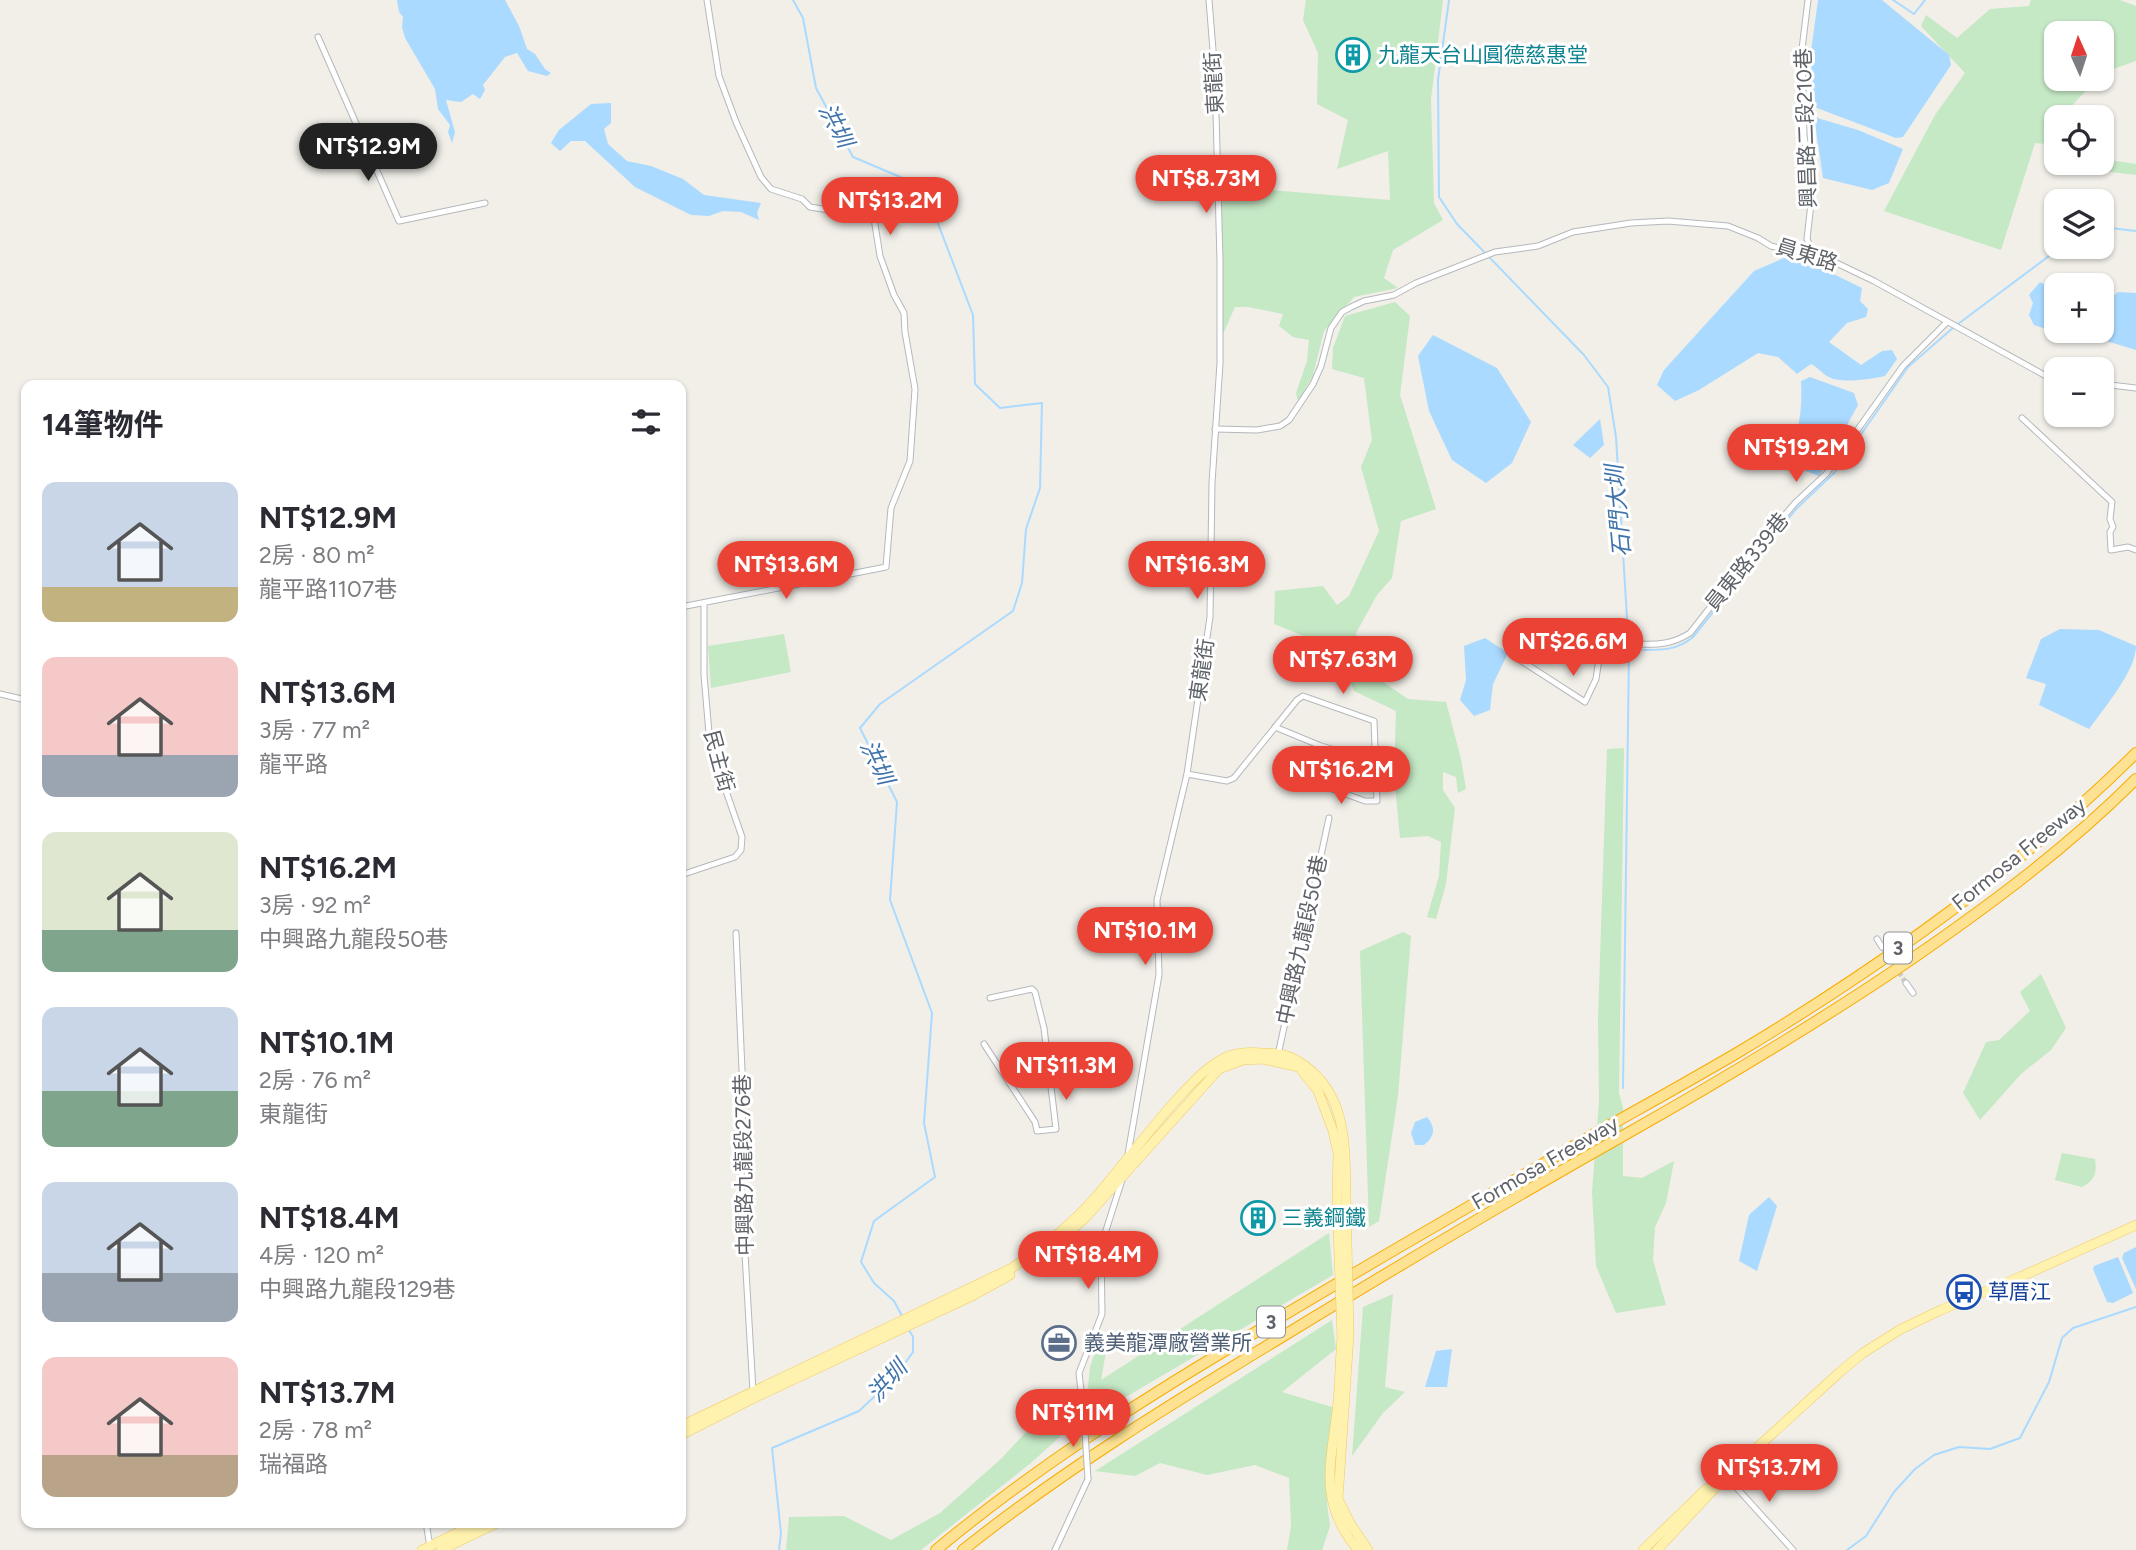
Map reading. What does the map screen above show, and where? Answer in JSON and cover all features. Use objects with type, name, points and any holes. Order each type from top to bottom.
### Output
[{"type":"highway","name":"Formosa Freeway","points":[[936,1550],[1042,1469],[1142,1402],[1338,1282],[1738,1052],[1865,971],[1987,883],[2049,832],[2136,753]]},
{"type":"highway","name":"Formosa Freeway","points":[[963,1550],[1069,1473],[1205,1383],[1403,1264],[1749,1065],[1848,1002],[1982,909],[2060,848],[2136,779]]},
{"type":"main road","points":[[913,1318],[970,1297],[1055,1245],[1086,1217],[1199,1076],[1218,1062],[1243,1053],[1277,1057],[1299,1067],[1318,1091],[1326,1107],[1342,1155],[1346,1336],[1338,1499],[1368,1550]]},
{"type":"main road","points":[[686,1424],[895,1327],[1012,1268],[1037,1251],[1092,1201],[1219,1069],[1243,1060],[1277,1057]]},
{"type":"main road","points":[[1657,1550],[1726,1476],[1863,1353],[1901,1329],[2136,1225]]},
{"type":"main road","points":[[1346,1336],[1329,1466],[1330,1493],[1337,1520],[1358,1550]]},
{"type":"main road","points":[[686,1432],[754,1394]]},
{"type":"main road","points":[[1643,1550],[1705,1490],[1726,1476]]},
{"type":"main road","points":[[427,1549],[467,1528]]},
{"type":"main road","points":[[441,1550],[487,1528]]},
{"type":"street","points":[[686,606],[886,567],[891,508],[910,461],[915,412],[915,389],[904,313],[883,264],[873,212],[866,203],[859,202],[829,210],[810,206],[802,200],[771,189],[761,177],[719,76],[707,0]]},
{"type":"street","name":"東龍街","points":[[1055,1550],[1088,1479],[1079,1373],[1102,1314],[1101,1247],[1133,1134],[1159,975],[1157,900],[1187,774],[1210,617],[1215,429],[1220,363],[1220,223],[1215,75],[1209,0]]},
{"type":"street","name":"興昌路二段210巷","points":[[1808,0],[1802,49],[1804,136],[1813,186],[1807,239],[1814,255]]},
{"type":"street","points":[[318,37],[400,221],[485,203]]},
{"type":"street","name":"員東路","points":[[1215,429],[1257,430],[1280,426],[1289,420],[1313,384],[1321,366],[1331,328],[1342,312],[1364,301],[1405,291],[1416,283],[1485,256],[1538,246],[1573,232],[1668,221],[1728,226],[1771,246],[1828,258],[2044,375]]},
{"type":"street","name":"員東路339巷","points":[[1638,644],[1659,645],[1678,640],[1690,633],[1763,540],[1795,503],[1826,474],[1903,366],[1947,322]]},
{"type":"street","points":[[2114,385],[2136,388]]},
{"type":"street","points":[[2022,418],[2112,502],[2111,550],[2128,547],[2136,550]]},
{"type":"street","name":"民主街","points":[[686,873],[735,857],[741,850],[742,837],[710,745],[704,604]]},
{"type":"street","points":[[1520,660],[1585,702],[1596,679],[1602,639]]},
{"type":"street","points":[[0,694],[21,699]]},
{"type":"street","points":[[1187,774],[1227,781],[1234,778],[1303,696],[1374,721],[1377,801],[1364,801],[1310,781],[1321,746]]},
{"type":"street","points":[[1275,727],[1321,746],[1374,761]]},
{"type":"street","name":"中興路九龍段50巷","points":[[1277,1057],[1329,818]]},
{"type":"street","name":"中興路九龍段276巷","points":[[736,933],[743,1093],[741,1185],[754,1394]]},
{"type":"street","points":[[1877,939],[1882,947]]},
{"type":"street","points":[[1906,983],[1913,993]]},
{"type":"street","points":[[984,1044],[1035,1122],[1037,1131],[1056,1129],[1044,1028],[1035,992],[1032,989],[990,998]]},
{"type":"street","points":[[1726,1476],[1793,1550]]},
{"type":"street","points":[[426,1528],[427,1549]]},
{"type":"green space","points":[[1306,0],[1443,0],[1431,99],[1434,203],[1443,220],[1393,250],[1384,278],[1398,288],[1354,297],[1324,331],[1313,375],[1298,402],[1296,393],[1307,361],[1309,340],[1293,337],[1279,326],[1283,314],[1235,307],[1223,334],[1221,186],[1390,200],[1388,151],[1337,169],[1348,120],[1317,104],[1318,53],[1303,20]]},
{"type":"green space","points":[[2031,0],[2120,0],[2136,6],[2136,61],[2114,69],[2114,21],[2044,21],[2044,91],[2086,91],[2072,105],[2044,105],[2044,144],[2035,143],[2001,250],[1884,211],[1935,115],[1965,73],[1921,26],[1926,15],[1957,38],[1990,9],[2029,6]]},
{"type":"green space","points":[[2114,161],[2136,164],[2136,175],[2114,172]]},
{"type":"green space","points":[[1395,302],[1410,316],[1400,395],[1436,509],[1401,521],[1392,578],[1377,595],[1356,633],[1362,668],[1408,699],[1446,702],[1466,789],[1458,793],[1456,777],[1443,772],[1443,790],[1455,808],[1446,884],[1436,919],[1427,917],[1439,876],[1441,842],[1428,836],[1400,838],[1394,775],[1396,711],[1354,691],[1338,650],[1274,624],[1275,591],[1323,586],[1337,605],[1349,596],[1379,531],[1361,467],[1372,440],[1364,378],[1332,369],[1333,348],[1345,316]]},
{"type":"green space","points":[[784,634],[791,672],[711,688],[708,646]]},
{"type":"green space","points":[[1624,748],[1619,1093],[1623,1108],[1623,1176],[1642,1178],[1674,1161],[1666,1203],[1655,1227],[1653,1260],[1666,1305],[1616,1313],[1596,1266],[1592,1192],[1599,1101],[1598,1019],[1607,749]]},
{"type":"green space","points":[[1403,932],[1411,936],[1398,1096],[1379,1221],[1369,1227],[1360,951]]},
{"type":"green space","points":[[2041,974],[2066,1028],[2051,1050],[2021,1074],[1980,1120],[1963,1093],[1986,1042],[1999,1040],[2030,1011],[2020,992]]},
{"type":"green space","points":[[2062,1153],[2095,1159],[2095,1172],[2090,1182],[2082,1187],[2055,1180]]},
{"type":"green space","points":[[1329,1233],[1333,1275],[1097,1414],[1088,1387],[1090,1367],[1100,1338],[1108,1340],[1101,1380]]},
{"type":"green space","points":[[1393,1294],[1385,1387],[1405,1392],[1383,1413],[1352,1456],[1363,1307]]},
{"type":"green space","points":[[1332,1320],[1336,1349],[1282,1392],[1335,1408],[1327,1504],[1330,1526],[1322,1550],[1287,1550],[1291,1526],[1289,1478],[1255,1465],[1207,1475],[1160,1463],[1135,1476],[1095,1471]]},
{"type":"green space","points":[[1062,1403],[1066,1431],[1031,1463],[921,1550],[786,1550],[789,1517],[844,1516],[891,1540],[940,1513],[1002,1458],[1023,1435]]},
{"type":"water","points":[[397,0],[505,0],[519,26],[527,49],[535,54],[551,73],[547,76],[528,71],[517,53],[505,57],[483,85],[485,90],[480,99],[473,94],[461,102],[446,100],[455,132],[452,143],[448,132],[450,125],[438,109],[435,89],[405,38],[403,17],[399,12]]},
{"type":"water","points":[[1818,0],[1882,0],[1949,55],[1951,65],[1903,137],[1896,138],[1817,108],[1812,102],[1811,51]]},
{"type":"water","points":[[611,103],[611,123],[604,129],[608,144],[627,161],[651,166],[683,179],[704,195],[761,203],[757,213],[759,220],[741,212],[691,215],[635,187],[585,141],[571,141],[560,151],[551,143],[559,130],[591,104]]},
{"type":"water","points":[[1814,117],[1858,130],[1903,149],[1889,183],[1872,190],[1823,178]]},
{"type":"water","points":[[1784,258],[1809,262],[1862,288],[1860,301],[1868,309],[1866,317],[1847,323],[1829,342],[1861,365],[1882,351],[1892,350],[1897,359],[1885,376],[1841,380],[1827,376],[1811,364],[1797,374],[1778,357],[1758,353],[1699,390],[1675,401],[1657,385],[1664,370],[1754,271]]},
{"type":"water","points":[[2040,282],[2044,284],[2044,328],[2034,325],[2029,315],[2033,303],[2029,295]]},
{"type":"water","points":[[2118,292],[2136,293],[2136,350],[2113,343],[2114,295]]},
{"type":"water","points":[[1433,335],[1497,368],[1531,422],[1512,463],[1486,483],[1452,460],[1429,411],[1418,356]]},
{"type":"water","points":[[1810,377],[1854,393],[1858,405],[1819,476],[1787,464],[1799,423],[1801,381]]},
{"type":"water","points":[[1600,419],[1604,445],[1590,458],[1573,445]]},
{"type":"water","points":[[2060,629],[2099,630],[2136,646],[2135,656],[2125,678],[2089,729],[2039,705],[2046,684],[2026,678],[2041,639]]},
{"type":"water","points":[[1485,638],[1508,653],[1493,684],[1490,710],[1474,716],[1460,700],[1466,680],[1464,646]]},
{"type":"water","points":[[1427,1117],[1433,1128],[1432,1135],[1424,1145],[1415,1145],[1411,1133],[1415,1122]]},
{"type":"water","points":[[1769,1197],[1777,1206],[1757,1271],[1739,1261],[1749,1215]]},
{"type":"water","points":[[2136,1247],[2136,1289],[2122,1258],[2124,1253]]},
{"type":"water","points":[[2118,1257],[2133,1293],[2113,1303],[2107,1302],[2093,1269],[2094,1266]]},
{"type":"water","points":[[1452,1349],[1447,1387],[1425,1387],[1436,1351]]},
{"type":"waterway","name":"洪圳","points":[[793,0],[803,18],[816,88],[853,157],[924,187],[973,315],[975,384],[1000,408],[1042,403],[1040,488],[1026,529],[1022,583],[1013,611],[880,704],[860,728],[897,802],[890,900],[932,1013],[924,1123],[935,1177],[874,1221],[861,1262],[874,1283],[894,1301],[902,1316]]},
{"type":"waterway","name":"石門大圳","points":[[1449,0],[1438,80],[1439,197],[1457,224],[1584,355],[1608,387],[1616,437],[1629,651],[1623,1088]]},
{"type":"waterway","points":[[1893,0],[1914,14],[1925,0]]},
{"type":"waterway","points":[[2114,228],[2136,231]]},
{"type":"waterway","points":[[1958,324],[2045,259]]},
{"type":"waterway","points":[[1643,650],[1676,647],[1693,637],[1796,509],[1834,473],[1908,367],[1954,327]]},
{"type":"waterway","points":[[1847,1550],[1866,1536],[1894,1492],[1915,1469],[1934,1455],[1959,1447],[1990,1449],[2020,1438],[2049,1382],[2062,1338],[2073,1328],[2136,1307]]},
{"type":"waterway","name":"洪圳","points":[[779,1550],[781,1533],[772,1448],[859,1411],[895,1377],[913,1352],[913,1337],[909,1330]]},
{"type":"tunnel","points":[[1882,947],[1906,983]]},
{"type":"place","name":"九龍天台山圓德慈惠堂","points":[[1353,55]]},
{"type":"place","name":"三義鋼鐵","points":[[1258,1218]]},
{"type":"place","name":"草厝江","points":[[1964,1292]]},
{"type":"place","name":"義美龍潭廠營業所","points":[[1059,1343]]}]
